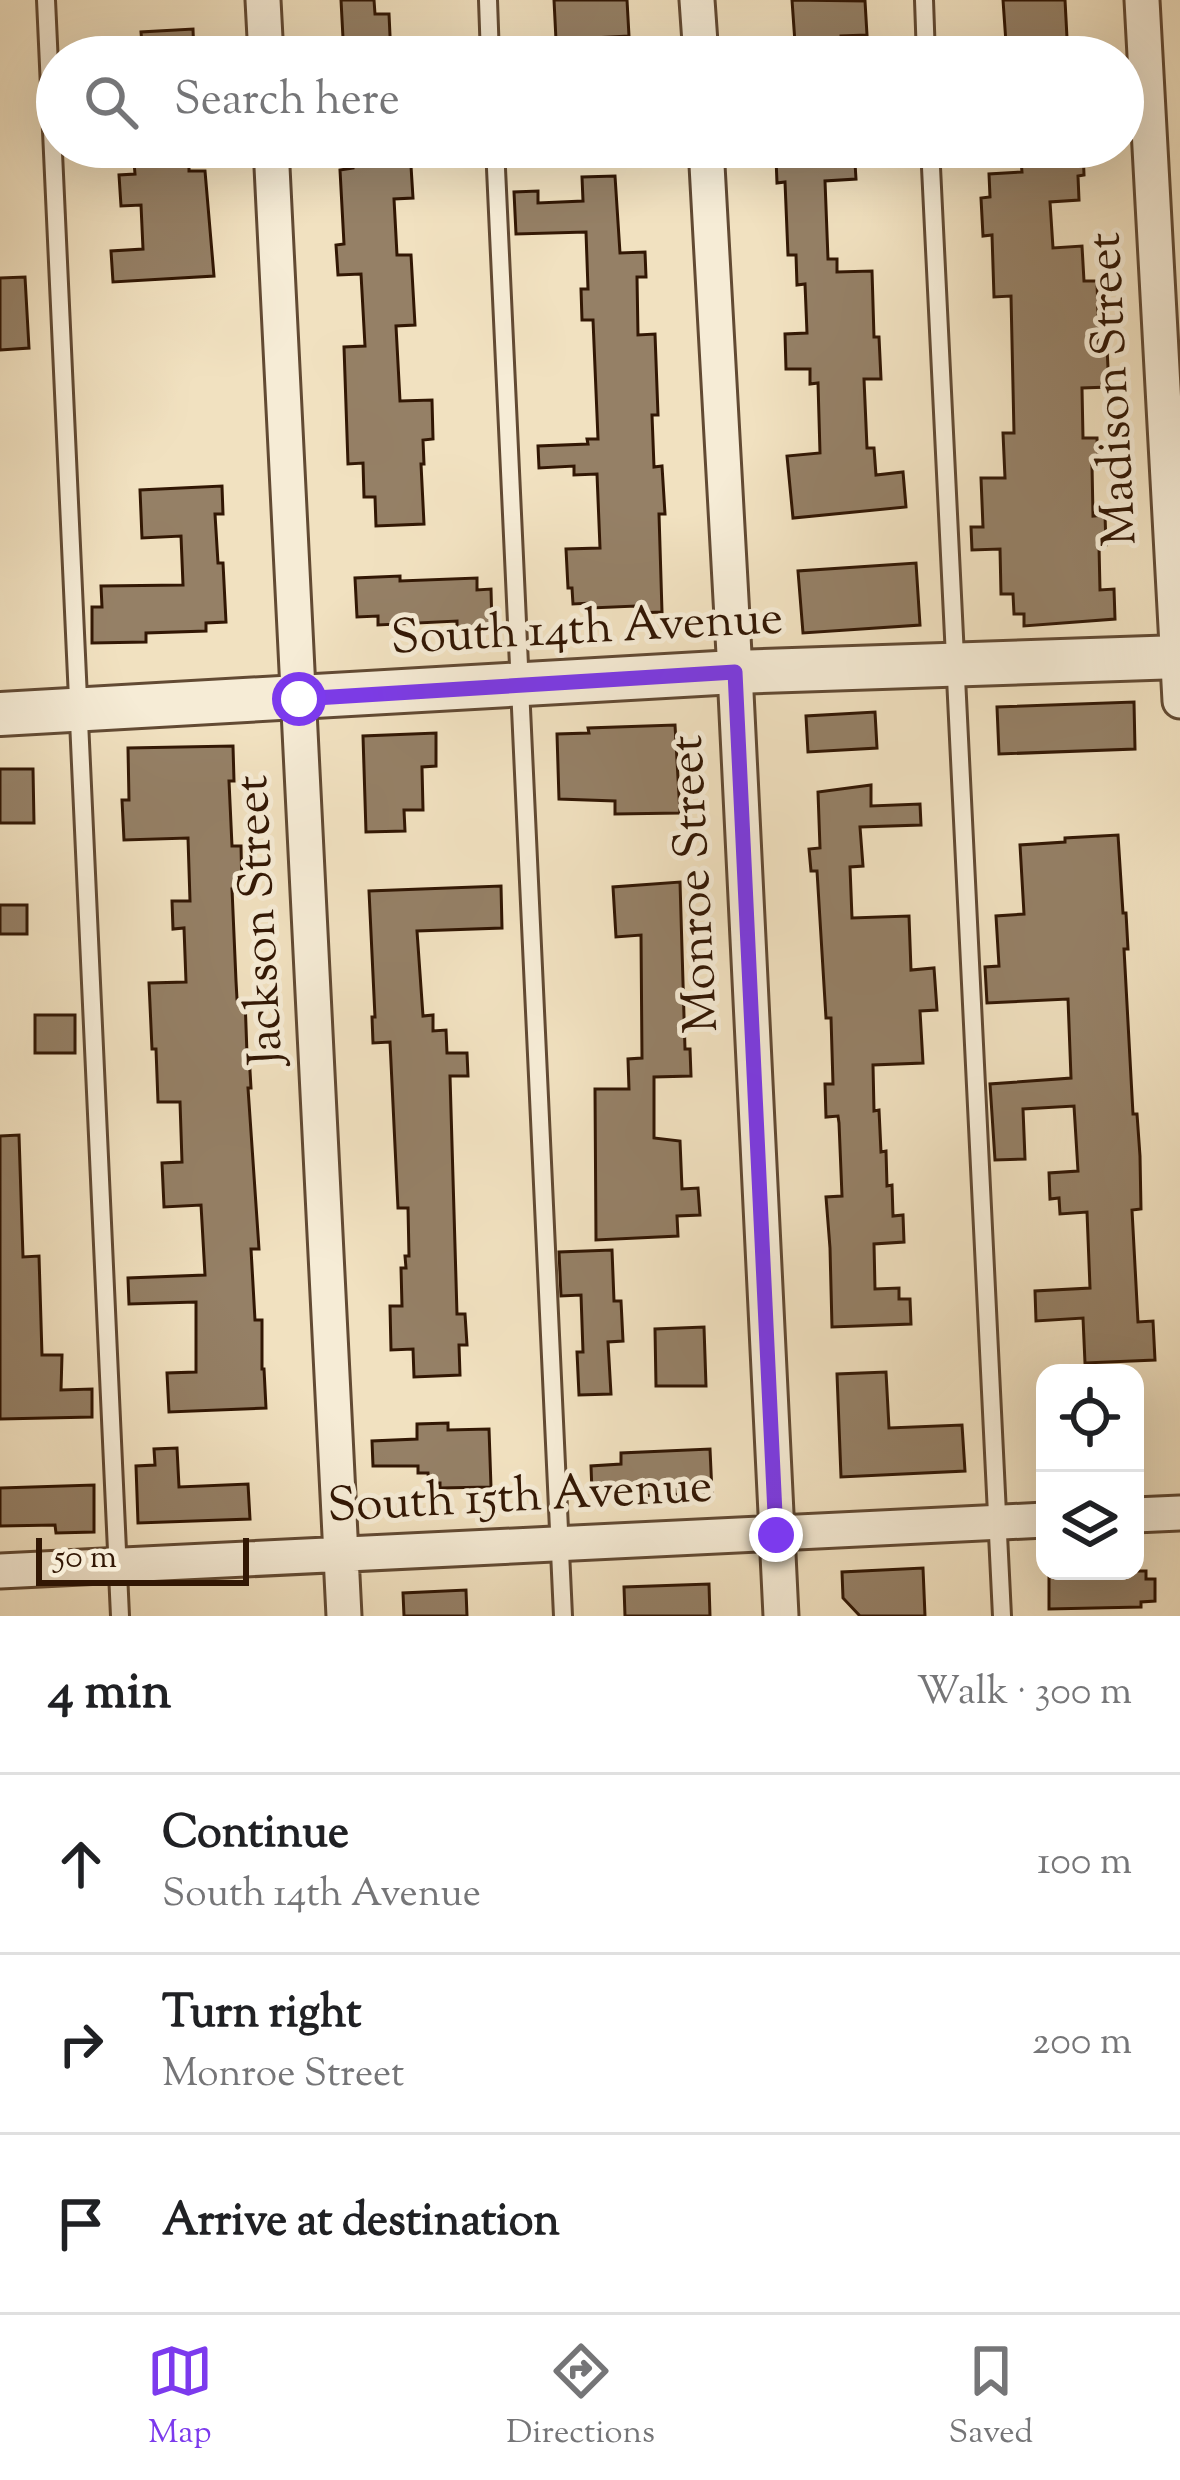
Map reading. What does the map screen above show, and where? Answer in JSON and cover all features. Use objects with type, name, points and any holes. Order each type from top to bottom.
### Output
[{"type":"street","points":[[263,0],[265,36]]},
{"type":"street","points":[[697,0],[699,36]]},
{"type":"street","name":"Madison Street","points":[[1142,0],[1180,701]]},
{"type":"street","name":"Jackson Street","points":[[272,168],[344,1616]]},
{"type":"street","name":"Monroe Street","points":[[707,168],[781,1616]]},
{"type":"street","name":"South 14th Avenue","points":[[0,714],[735,672],[1179,657]]},
{"type":"street","points":[[1144,1515],[1180,1513]]},
{"type":"street","name":"South 15th Avenue","points":[[0,1571],[1036,1520]]},
{"type":"lane","points":[[46,0],[48,36]]},
{"type":"lane","points":[[488,0],[489,36]]},
{"type":"lane","points":[[924,0],[925,36]]},
{"type":"lane","points":[[54,168],[120,1616]]},
{"type":"lane","points":[[495,168],[562,1616]]},
{"type":"lane","points":[[932,168],[1002,1616]]},
{"type":"building","points":[[341,0],[374,0],[375,14],[389,14],[390,36],[343,36]]},
{"type":"building","points":[[554,0],[627,0],[629,36],[556,36]]},
{"type":"building","points":[[792,0],[865,1],[867,35],[795,36]]},
{"type":"building","points":[[1003,0],[1065,0],[1067,36],[1006,36]]},
{"type":"building","points":[[193,29],[193,36],[141,36],[141,32]]},
{"type":"building","points":[[134,168],[205,171],[214,276],[113,282],[111,251],[143,249],[141,205],[121,206],[119,175],[135,174]]},
{"type":"building","points":[[411,168],[413,198],[394,199],[397,255],[411,255],[415,325],[396,326],[400,401],[432,400],[433,439],[423,440],[421,464],[424,524],[376,526],[375,497],[364,497],[363,463],[348,464],[344,347],[365,346],[361,274],[338,275],[336,245],[344,244],[340,170]]},
{"type":"building","points":[[776,168],[855,168],[856,179],[825,181],[828,259],[837,259],[837,272],[872,271],[881,379],[864,379],[867,448],[874,448],[876,475],[903,472],[906,507],[793,518],[787,456],[820,453],[818,383],[810,384],[810,369],[786,369],[785,334],[807,333],[805,284],[797,285],[796,255],[788,255],[785,182],[777,183]]},
{"type":"building","points":[[1022,168],[1084,168],[1084,175],[1078,176],[1079,200],[1050,202],[1053,248],[1082,246],[1084,281],[1097,281],[1099,348],[1107,348],[1109,387],[1082,388],[1083,438],[1097,438],[1098,465],[1092,465],[1093,516],[1105,515],[1106,545],[1099,546],[1100,590],[1114,589],[1115,619],[1024,626],[1024,614],[1014,614],[1013,594],[1001,594],[1000,549],[972,550],[971,527],[983,527],[981,478],[1005,478],[1003,433],[1014,433],[1011,296],[994,297],[992,235],[983,236],[981,198],[990,197],[989,174],[1022,172]]},
{"type":"building","points":[[615,176],[620,253],[645,252],[646,277],[637,277],[638,335],[655,334],[658,415],[652,415],[654,467],[662,466],[665,514],[659,514],[662,612],[637,613],[636,606],[573,604],[566,549],[600,548],[597,474],[574,475],[574,466],[539,468],[538,446],[588,444],[587,439],[598,439],[593,320],[582,320],[581,289],[588,289],[586,232],[516,234],[514,192],[538,191],[538,203],[583,201],[582,177]]},
{"type":"building","points":[[25,277],[29,348],[0,350],[0,278]]},
{"type":"building","points":[[222,486],[223,514],[215,514],[226,622],[206,623],[206,631],[146,633],[146,642],[92,643],[92,607],[102,607],[101,586],[183,585],[181,536],[142,538],[140,490]]},
{"type":"building","points":[[916,563],[920,625],[803,633],[798,571]]},
{"type":"building","points":[[400,576],[400,581],[477,578],[477,590],[491,589],[492,627],[457,628],[457,621],[378,625],[378,616],[357,617],[355,578]]},
{"type":"building","points":[[1134,702],[1135,749],[999,754],[997,707]]},
{"type":"building","points":[[875,712],[877,748],[808,752],[806,716]]},
{"type":"building","points":[[675,725],[680,813],[615,814],[615,801],[559,799],[557,734],[589,733],[588,728]]},
{"type":"building","points":[[436,733],[436,766],[422,767],[423,810],[404,810],[405,831],[366,832],[363,736]]},
{"type":"building","points":[[233,746],[234,781],[229,781],[232,846],[241,846],[242,889],[232,889],[236,981],[237,999],[245,999],[249,1054],[259,1249],[251,1249],[255,1320],[262,1320],[266,1408],[169,1412],[167,1373],[196,1372],[196,1302],[129,1304],[128,1278],[205,1275],[201,1205],[164,1207],[162,1163],[182,1162],[180,1102],[158,1102],[149,983],[186,982],[184,928],[173,929],[172,901],[190,901],[188,838],[124,840],[122,800],[129,800],[128,748]]},
{"type":"building","points":[[0,769],[33,769],[34,823],[0,823]]},
{"type":"building","points":[[871,785],[871,806],[920,804],[921,825],[860,827],[863,866],[850,867],[852,918],[909,916],[911,970],[934,968],[937,1010],[920,1011],[923,1063],[873,1065],[881,1152],[886,1151],[893,1216],[903,1215],[904,1242],[874,1244],[875,1289],[899,1288],[899,1299],[910,1299],[911,1324],[832,1327],[826,1197],[842,1196],[839,1123],[838,1116],[826,1117],[825,1084],[833,1084],[831,1018],[826,1018],[817,871],[811,871],[809,849],[820,848],[818,792]]},
{"type":"building","points":[[1118,835],[1128,949],[1124,949],[1133,1114],[1137,1114],[1140,1156],[1141,1209],[1132,1210],[1138,1322],[1153,1321],[1155,1360],[1085,1363],[1083,1318],[1036,1321],[1035,1291],[1090,1288],[1087,1212],[1060,1214],[1059,1198],[1050,1199],[1049,1173],[1078,1171],[1074,1106],[1023,1109],[1025,1159],[995,1160],[990,1084],[1071,1078],[1068,999],[987,1003],[985,967],[999,966],[996,916],[1024,914],[1020,845]]},
{"type":"building","points":[[680,882],[685,1049],[690,1049],[691,1076],[654,1077],[654,1138],[680,1141],[682,1189],[698,1188],[700,1215],[677,1216],[678,1236],[596,1240],[595,1089],[629,1089],[628,1059],[642,1058],[641,935],[616,937],[613,887]]},
{"type":"building","points":[[501,886],[502,928],[417,931],[423,1016],[433,1015],[433,1031],[446,1030],[447,1053],[467,1053],[468,1076],[450,1076],[457,1314],[465,1314],[467,1345],[459,1345],[460,1375],[414,1377],[413,1349],[391,1350],[390,1306],[402,1306],[401,1268],[406,1268],[405,1256],[409,1256],[408,1208],[398,1208],[390,1042],[373,1043],[369,891]]},
{"type":"building","points":[[0,905],[27,905],[27,934],[0,934]]},
{"type":"building","points":[[35,1015],[75,1015],[75,1053],[35,1053]]},
{"type":"building","points":[[19,1135],[23,1257],[39,1256],[42,1355],[62,1355],[61,1390],[92,1389],[92,1417],[0,1419],[0,1136]]},
{"type":"building","points":[[612,1250],[614,1301],[621,1301],[623,1341],[608,1342],[611,1394],[579,1395],[581,1295],[561,1296],[559,1252]]},
{"type":"building","points":[[704,1327],[706,1386],[656,1386],[655,1329]]},
{"type":"building","points":[[886,1372],[889,1428],[962,1425],[965,1471],[841,1477],[837,1374]]},
{"type":"building","points":[[448,1423],[448,1430],[489,1429],[491,1487],[440,1488],[440,1483],[429,1483],[428,1473],[418,1473],[418,1466],[373,1466],[372,1441],[417,1439],[417,1424]]},
{"type":"building","points":[[177,1448],[179,1487],[248,1484],[250,1519],[138,1523],[136,1466],[155,1465],[154,1449]]},
{"type":"building","points":[[710,1449],[712,1493],[632,1496],[624,1491],[592,1492],[591,1466],[621,1464],[621,1453]]},
{"type":"building","points":[[94,1485],[94,1532],[56,1533],[55,1525],[0,1526],[0,1488]]},
{"type":"building","points":[[923,1568],[925,1616],[860,1616],[843,1598],[842,1572]]},
{"type":"building","points":[[1144,1571],[1146,1579],[1155,1579],[1155,1601],[1141,1602],[1141,1607],[1049,1609],[1049,1580],[1144,1580]]},
{"type":"building","points":[[709,1584],[710,1616],[625,1616],[624,1587]]},
{"type":"building","points":[[466,1590],[467,1616],[404,1616],[403,1593]]},
{"type":"route","points":[[299,699],[735,672],[776,1535]]}]
